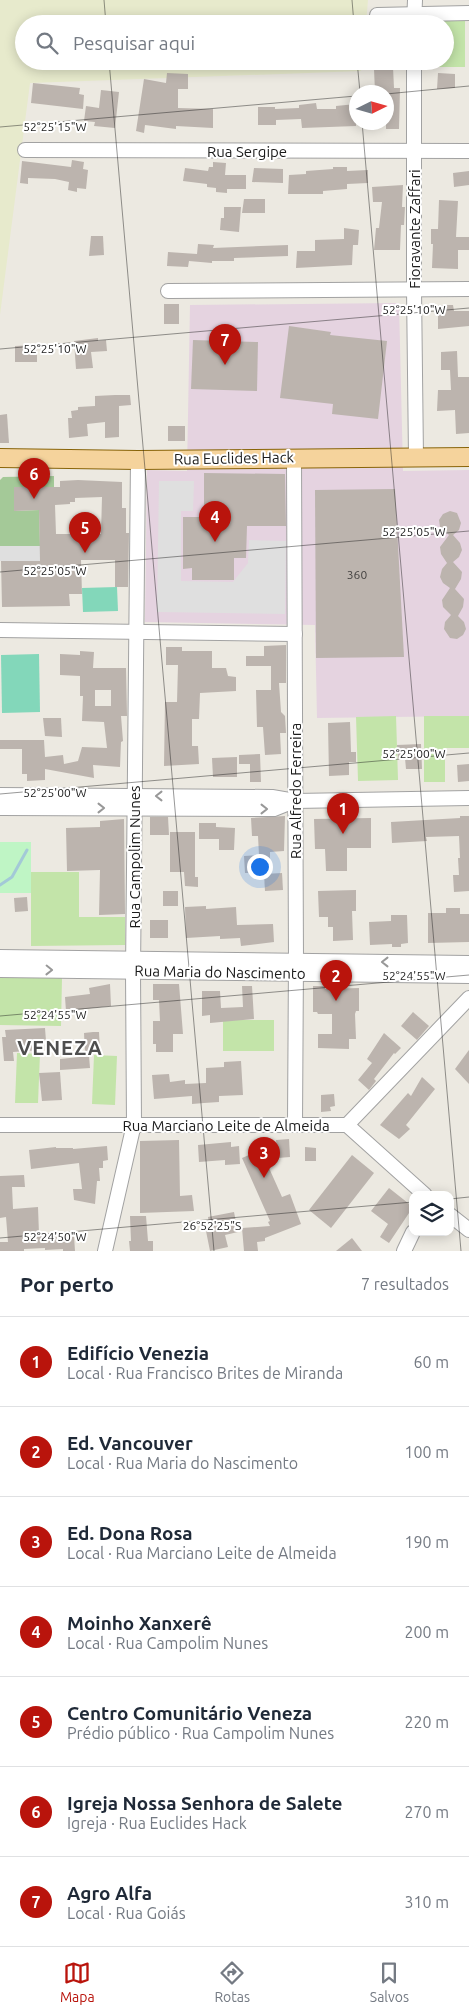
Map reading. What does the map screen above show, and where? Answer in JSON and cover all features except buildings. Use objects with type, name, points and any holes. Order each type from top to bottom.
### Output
[{"type":"main road","name":"Rua Euclides Hack","points":[[0,458],[138,460],[469,457]]},
{"type":"street","points":[[414,15],[415,0]]},
{"type":"street","points":[[454,15],[469,14]]},
{"type":"street","name":"Fioravante Zaffari","points":[[414,70],[416,457]]},
{"type":"street","name":"Rua Sergipe","points":[[25,150],[469,151]]},
{"type":"street","points":[[168,290],[469,289]]},
{"type":"street","name":"Rua Alfredo Ferreira","points":[[294,458],[295,1124]]},
{"type":"street","name":"Rua Campolim Nunes","points":[[105,1251],[134,1124],[133,965],[138,460]]},
{"type":"street","points":[[0,630],[295,634]]},
{"type":"street","points":[[0,795],[38,802]]},
{"type":"street","points":[[0,808],[38,802],[237,803],[272,797],[294,801],[469,798]]},
{"type":"street","name":"Rua Maria do Nascimento","points":[[0,957],[28,964]]},
{"type":"street","name":"Rua Maria do Nascimento","points":[[296,967],[469,962]]},
{"type":"street","name":"Rua Maria do Nascimento","points":[[0,970],[28,964],[233,966],[296,967],[469,976]]},
{"type":"street","points":[[347,1125],[468,1002]]},
{"type":"street","name":"Rua Marciano Leite de Almeida","points":[[0,1125],[347,1125],[421,1191]]},
{"type":"street","points":[[454,1218],[469,1230]]},
{"type":"street","points":[[404,1251],[411,1236]]},
{"type":"shaded area","points":[[399,303],[403,471],[469,470],[469,716],[317,718],[315,625],[145,622],[147,470],[187,471],[190,305]]},
{"type":"shaded area","points":[[159,481],[194,481],[193,511],[181,511],[181,581],[233,582],[248,563],[249,540],[286,541],[285,614],[157,612]]},
{"type":"shaded area","points":[[0,546],[40,546],[40,561],[0,561]]},
{"type":"green space","points":[[0,0],[368,0],[367,15],[15,15],[15,70],[361,70],[30,83],[0,315]]},
{"type":"green space","points":[[454,18],[465,18],[465,67],[454,67]]},
{"type":"green space","points":[[54,476],[54,487],[14,488],[14,511],[39,510],[40,546],[0,546],[0,480],[3,477]]},
{"type":"green space","points":[[117,587],[118,611],[83,612],[82,588]]},
{"type":"green space","points":[[39,654],[40,712],[2,713],[1,655]]},
{"type":"green space","points":[[396,716],[398,780],[358,781],[356,717]]},
{"type":"green space","points":[[424,716],[469,716],[469,748],[445,748],[445,782],[424,782]]},
{"type":"green space","points":[[0,842],[31,842],[31,893],[0,893]]},
{"type":"green space","points":[[31,872],[79,872],[79,917],[125,917],[125,945],[31,946]]},
{"type":"green space","points":[[0,976],[62,978],[61,1026],[0,1025]]},
{"type":"green space","points":[[223,1020],[274,1020],[274,1051],[223,1051]]},
{"type":"green space","points":[[17,1053],[40,1054],[38,1103],[15,1103]]},
{"type":"green space","points":[[94,1055],[117,1056],[115,1105],[92,1104]]},
{"type":"waterway","points":[[0,885],[12,877],[27,850]]},
{"type":"place","name":"Agro Alfa","points":[[225,365]]},
{"type":"place","name":"Igreja Nossa Senhora de Salete","points":[[34,499]]},
{"type":"place","name":"Moinho Xanxerê","points":[[215,542]]},
{"type":"place","name":"Centro Comunitário Veneza","points":[[85,553]]},
{"type":"place","name":"Edifício Venezia","points":[[343,834]]},
{"type":"place","name":"Ed. Vancouver","points":[[336,1001]]},
{"type":"place","name":"Ed. Dona Rosa","points":[[264,1178]]},
{"type":"district","name":"VENEZA","points":[[60,1047]]}]
